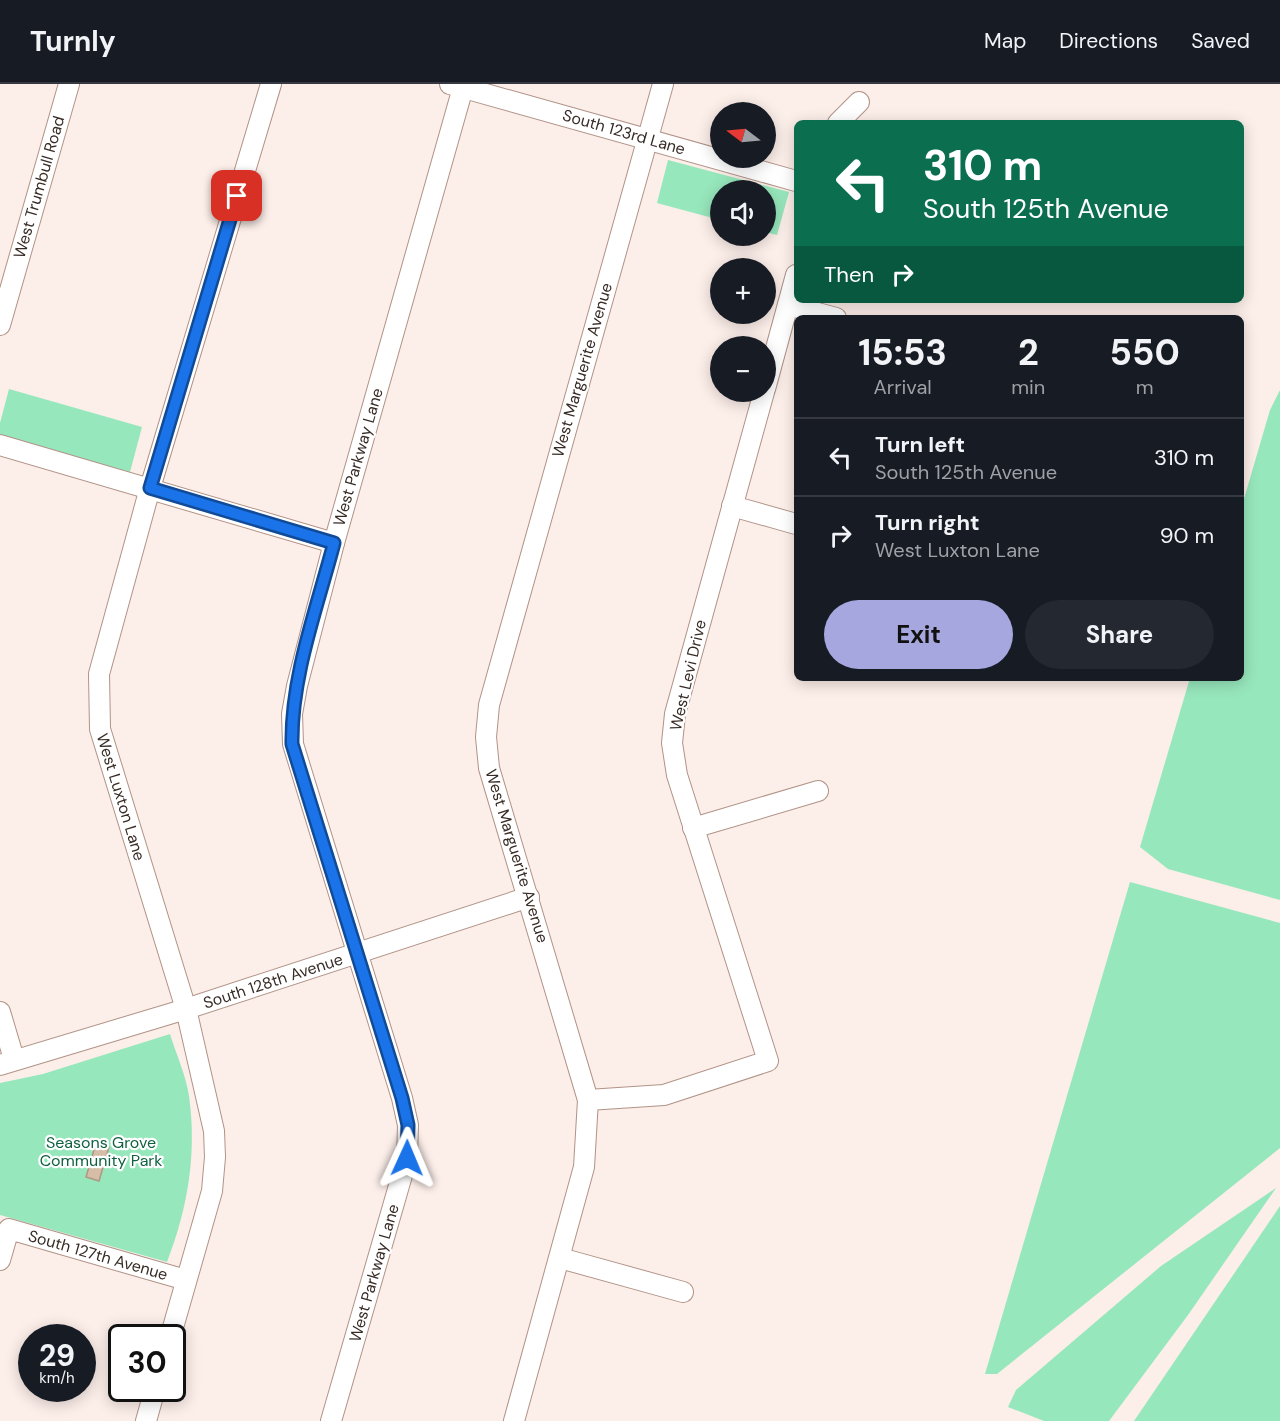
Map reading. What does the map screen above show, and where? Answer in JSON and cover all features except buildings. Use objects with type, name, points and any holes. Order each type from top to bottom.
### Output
[{"type":"street","name":"West Trumbull Road","points":[[0,325],[69,84]]},
{"type":"street","name":"West Luxton Lane","points":[[174,1324],[212,1191],[215,1157],[211,1110],[186,1009],[100,729],[99,674],[150,488],[271,84]]},
{"type":"street","name":"West Marguerite Avenue","points":[[514,1421],[584,1167],[588,1100],[489,768],[486,737],[489,705],[663,84]]},
{"type":"street","name":"South 123rd Lane","points":[[459,85],[794,180]]},
{"type":"street","name":"West Parkway Lane","points":[[331,1421],[407,1158],[408,1125],[359,953],[292,744],[292,714],[297,686],[334,543],[459,85]]},
{"type":"street","points":[[841,120],[859,102]]},
{"type":"street","name":"West Levi Drive","points":[[776,349],[794,282]]},
{"type":"street","points":[[788,305],[825,315]]},
{"type":"street","name":"West Levi Drive","points":[[588,1100],[664,1095],[768,1061],[677,775],[672,743],[675,714],[762,402]]},
{"type":"street","points":[[0,445],[334,543]]},
{"type":"street","points":[[732,506],[794,523]]},
{"type":"street","points":[[693,828],[818,791]]},
{"type":"street","name":"South 128th Avenue","points":[[5,1060],[186,1009],[529,897]]},
{"type":"street","points":[[0,1012],[5,1060]]},
{"type":"street","name":"South 127th Avenue","points":[[0,1260],[9,1229],[186,1280]]},
{"type":"street","points":[[560,1258],[683,1292]]},
{"type":"street","points":[[146,1421],[151,1402]]},
{"type":"green space","points":[[668,160],[744,180],[710,180],[710,217],[657,203]]},
{"type":"green space","points":[[776,189],[789,192],[776,235]]},
{"type":"green space","points":[[9,389],[142,427],[130,472],[0,436],[0,423]]},
{"type":"green space","points":[[1280,390],[1280,900],[1168,869],[1140,847],[1189,681],[1244,681],[1244,499],[1270,410]]},
{"type":"green space","points":[[1130,882],[1280,923],[1280,1148],[997,1374],[985,1374]]},
{"type":"green space","name":"Seasons Grove Community Park","points":[[170,1034],[188,1088],[192,1138],[185,1201],[167,1262],[0,1215],[0,1083],[43,1074]]},
{"type":"green space","points":[[1276,1188],[1188,1315],[1109,1421],[1044,1421],[1008,1407],[1016,1390],[1161,1266]]},
{"type":"green space","points":[[1280,1206],[1280,1421],[1134,1421]]},
{"type":"route","points":[[237,196],[150,488],[334,543],[297,686],[292,714],[292,744],[359,953],[402,1098],[408,1125],[407,1158]]}]
